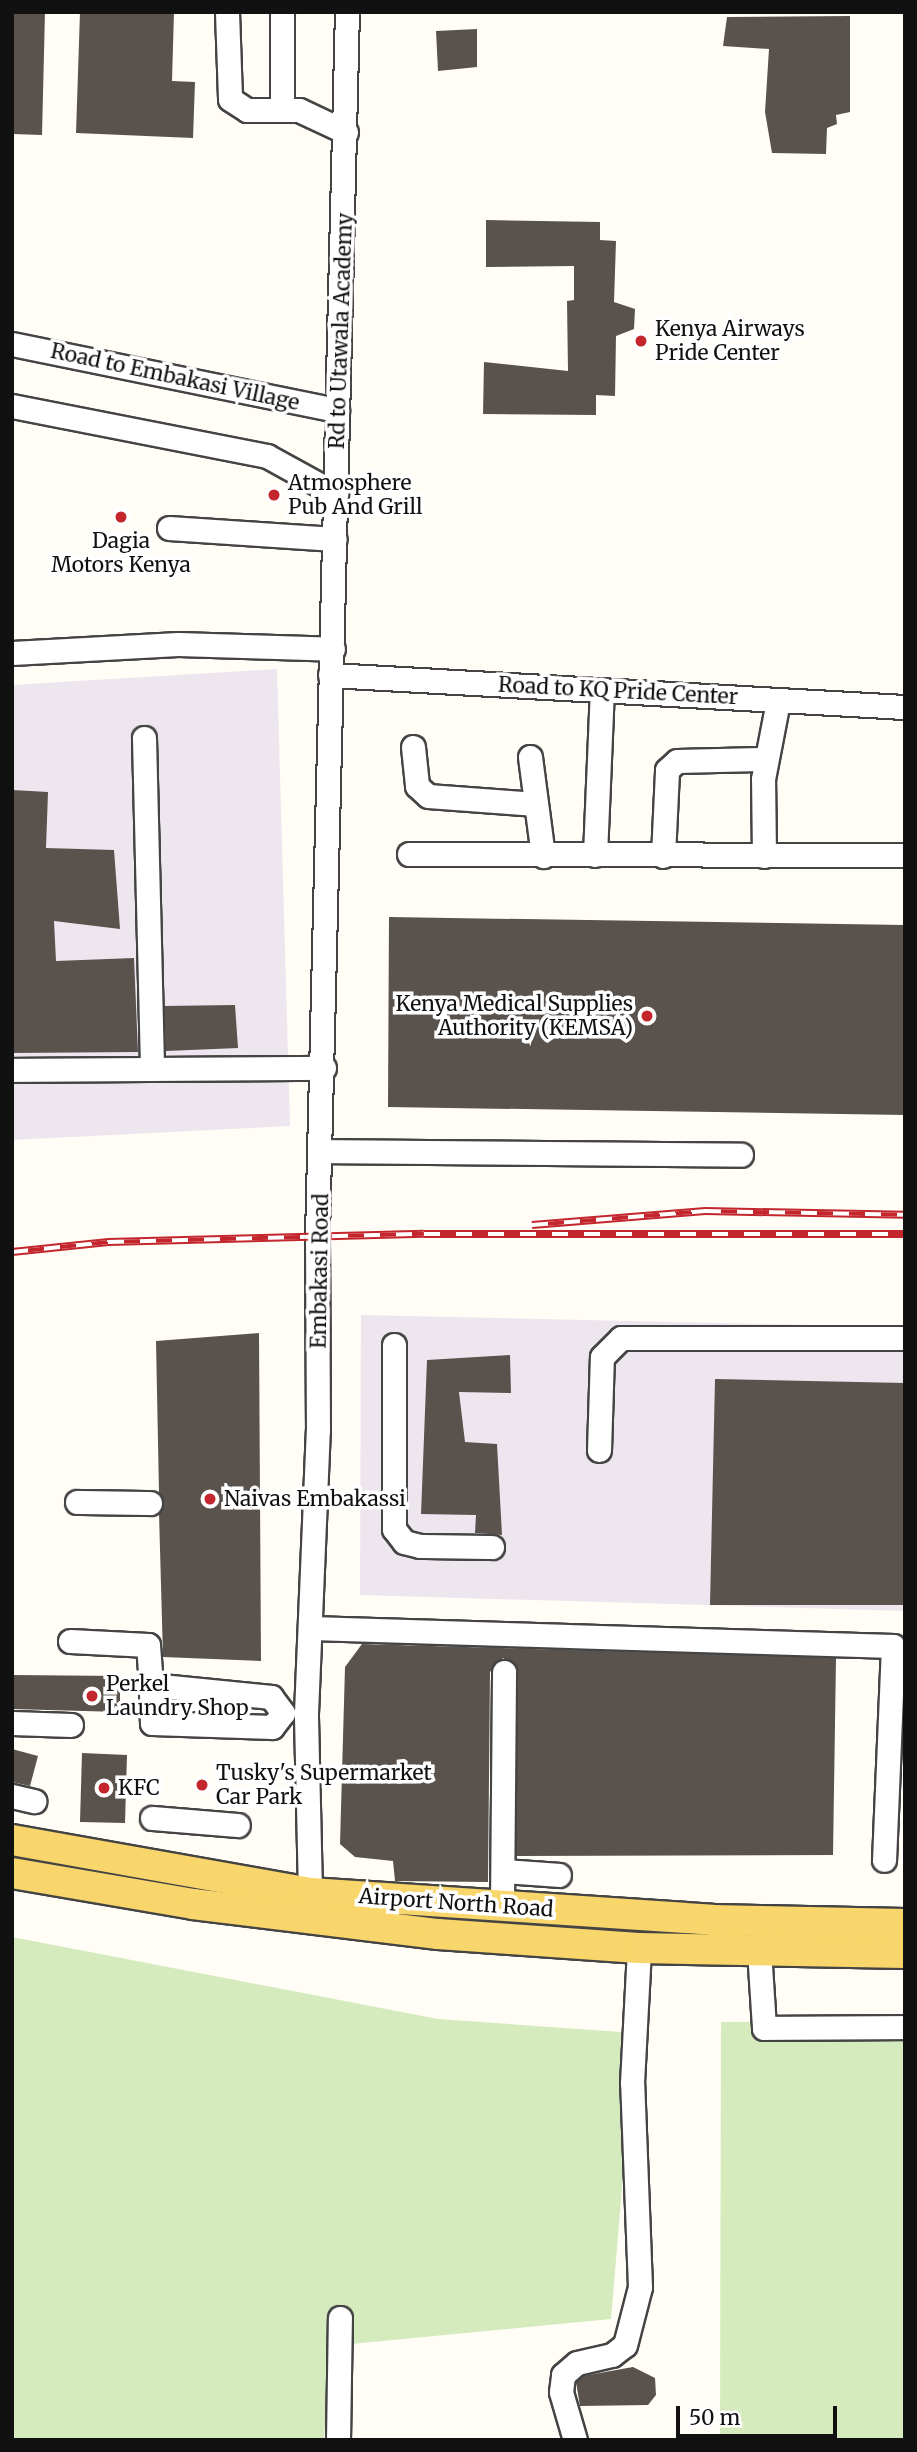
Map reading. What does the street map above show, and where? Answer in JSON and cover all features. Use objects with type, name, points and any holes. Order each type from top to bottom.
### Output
[{"type":"main road","name":"Airport North Road","points":[[12,1840],[310,1893],[502,1906],[905,1924]]},
{"type":"main road","name":"Airport North Road","points":[[12,1873],[312,1921],[639,1948],[905,1953]]},
{"type":"street","points":[[227,12],[230,99],[247,110],[282,108],[346,132]]},
{"type":"street","points":[[282,12],[282,108]]},
{"type":"street","name":"Rd to Utawala Academy","points":[[333,649],[348,12]]},
{"type":"street","name":"Road to Embakasi Village","points":[[12,344],[337,410]]},
{"type":"street","points":[[12,406],[267,456],[336,494]]},
{"type":"street","points":[[169,528],[335,539]]},
{"type":"street","points":[[12,653],[178,644],[333,649]]},
{"type":"street","name":"Embakasi Road","points":[[310,1893],[306,1713],[311,1628],[333,649]]},
{"type":"street","name":"Road to KQ Pride Center","points":[[331,675],[905,707]]},
{"type":"street","points":[[595,855],[602,690]]},
{"type":"street","points":[[764,856],[763,779],[778,701]]},
{"type":"street","points":[[144,738],[152,1069]]},
{"type":"street","points":[[414,747],[417,786],[428,796],[536,803]]},
{"type":"street","points":[[530,757],[543,856]]},
{"type":"street","points":[[663,856],[667,770],[677,761],[760,759]]},
{"type":"street","points":[[409,854],[905,855]]},
{"type":"street","points":[[12,1070],[324,1068]]},
{"type":"street","points":[[322,1151],[741,1155]]},
{"type":"street","points":[[599,1450],[602,1357],[621,1338],[905,1338]]},
{"type":"street","points":[[394,1345],[394,1529],[404,1542],[420,1546],[492,1547]]},
{"type":"street","points":[[77,1502],[150,1503]]},
{"type":"street","points":[[311,1628],[893,1646],[884,1860]]},
{"type":"street","points":[[70,1641],[148,1645],[152,1723],[272,1727],[283,1713]]},
{"type":"street","points":[[502,1906],[505,1871],[504,1672]]},
{"type":"street","points":[[151,1685],[271,1696],[283,1713]]},
{"type":"street","points":[[283,1713],[306,1713]]},
{"type":"street","points":[[12,1723],[71,1725]]},
{"type":"street","points":[[152,1818],[238,1825]]},
{"type":"street","points":[[505,1871],[559,1875]]},
{"type":"street","points":[[575,2440],[561,2392],[563,2375],[577,2363],[612,2355],[625,2345],[640,2287],[632,2084],[639,1948]]},
{"type":"street","points":[[759,1950],[764,2028],[905,2027]]},
{"type":"street","points":[[338,2440],[340,2318]]},
{"type":"shaded area","points":[[277,669],[290,1126],[12,1140],[12,685]]},
{"type":"shaded area","points":[[361,1315],[905,1327],[905,1611],[360,1595]]},
{"type":"green space","points":[[12,1937],[438,2019],[635,2033],[611,2319],[330,2346],[324,2440],[12,2440]]},
{"type":"green space","points":[[905,2021],[905,2440],[720,2440],[721,2022]]},
{"type":"building","points":[[12,12],[45,12],[42,135],[12,134]]},
{"type":"building","points":[[80,12],[174,12],[172,81],[195,82],[193,138],[76,133]]},
{"type":"building","points":[[850,16],[850,112],[836,115],[837,124],[827,128],[826,154],[772,153],[765,112],[769,49],[723,46],[727,17]]},
{"type":"building","points":[[477,29],[477,67],[438,71],[436,31]]},
{"type":"building","points":[[486,220],[600,222],[600,240],[616,241],[614,302],[635,309],[634,329],[616,336],[615,396],[596,395],[596,415],[483,414],[484,362],[568,371],[567,301],[574,300],[574,266],[486,267]]},
{"type":"building","points":[[12,790],[48,792],[46,848],[114,850],[120,929],[54,921],[56,961],[134,958],[138,1052],[12,1053]]},
{"type":"building","name":"Kenya Medical Supplies Authority (KEMSA)","points":[[389,917],[905,925],[905,1115],[388,1107]]},
{"type":"building","points":[[235,1005],[238,1048],[166,1051],[164,1006]]},
{"type":"building","name":"Naivas Embakassi","points":[[259,1333],[261,1661],[163,1657],[159,1513],[164,1503],[159,1493],[156,1341]]},
{"type":"building","points":[[510,1355],[511,1393],[459,1392],[465,1442],[497,1444],[502,1535],[475,1533],[476,1515],[421,1514],[427,1360]]},
{"type":"building","points":[[715,1379],[905,1383],[905,1605],[710,1605]]},
{"type":"building","points":[[362,1644],[836,1658],[833,1855],[516,1856],[518,1672],[503,1658],[490,1672],[488,1882],[395,1881],[393,1861],[355,1857],[340,1844],[345,1667]]},
{"type":"building","points":[[12,1675],[120,1676],[120,1712],[12,1709]]},
{"type":"building","points":[[12,1749],[38,1756],[30,1786],[12,1782]]},
{"type":"building","name":"KFC","points":[[82,1753],[127,1755],[125,1823],[80,1822]]},
{"type":"building","points":[[633,2367],[655,2378],[656,2395],[648,2405],[580,2406],[576,2382],[583,2376]]},
{"type":"railway","points":[[532,1225],[705,1211],[905,1215]]},
{"type":"railway","points":[[12,1252],[108,1242],[424,1234],[905,1234]]},
{"type":"place","name":"Kenya Airways Pride Center","points":[[641,341]]},
{"type":"place","name":"Atmosphere Pub And Grill","points":[[274,495]]},
{"type":"place","name":"Dagia Motors Kenya","points":[[121,517]]},
{"type":"place","name":"Kenya Medical Supplies Authority (KEMSA)","points":[[647,1016]]},
{"type":"place","name":"Naivas Embakassi","points":[[210,1499]]},
{"type":"place","name":"Perkel Laundry Shop","points":[[92,1696]]},
{"type":"place","name":"Tusky's Supermarket Car Park","points":[[202,1785]]},
{"type":"place","name":"KFC","points":[[104,1788]]}]
